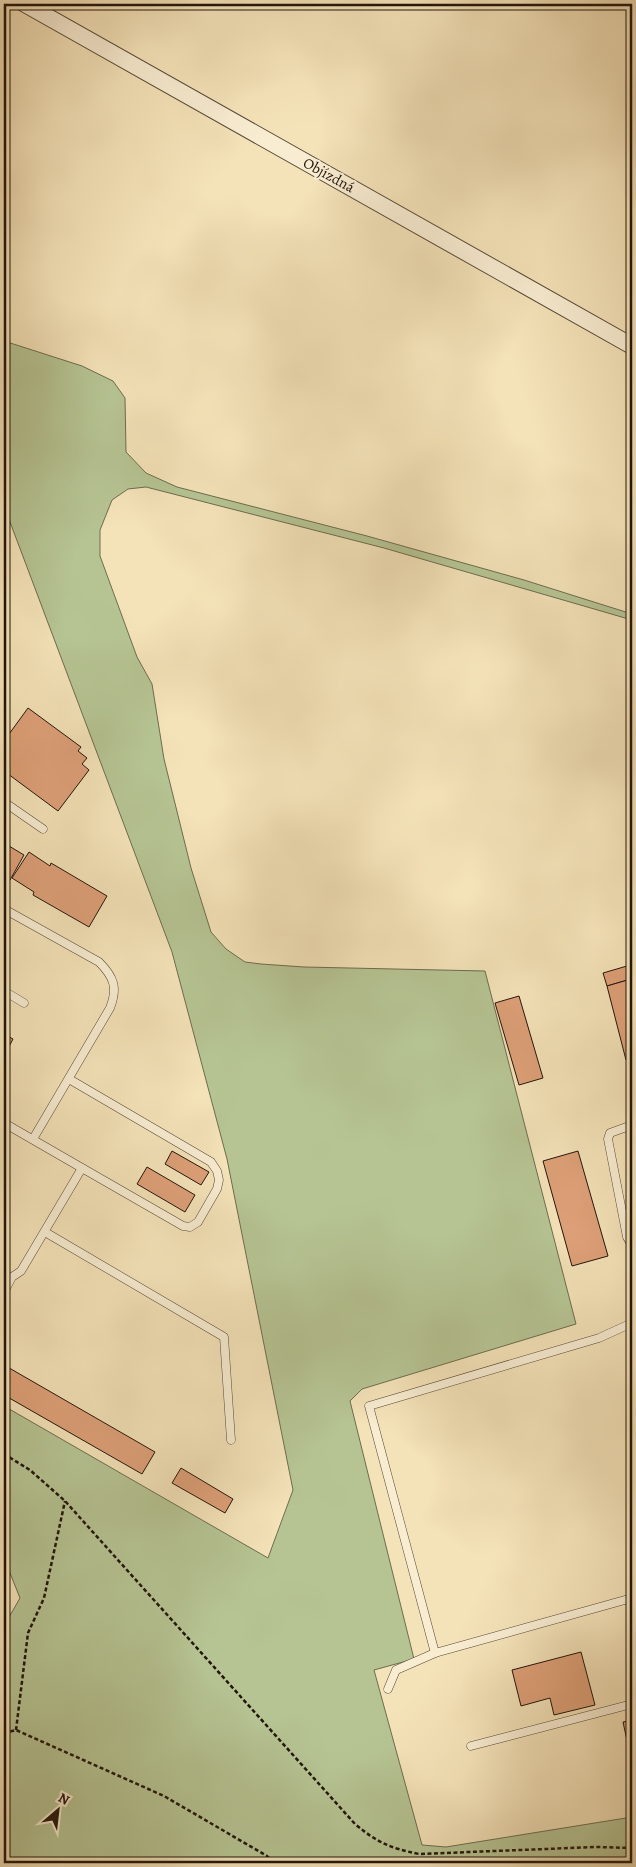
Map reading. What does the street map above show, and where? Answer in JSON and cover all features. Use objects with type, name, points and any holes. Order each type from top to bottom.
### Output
[{"type":"street","name":"Objízdná","points":[[26,4],[632,346]]},
{"type":"lane","points":[[4,802],[43,829]]},
{"type":"lane","points":[[4,909],[98,962],[109,972],[114,985],[115,996],[110,1008],[33,1140]]},
{"type":"lane","points":[[4,991],[24,1003]]},
{"type":"lane","points":[[4,1123],[182,1226],[190,1227],[198,1222],[219,1180],[217,1171],[211,1162],[68,1079]]},
{"type":"lane","points":[[632,1125],[610,1133],[608,1139],[627,1237],[632,1244]]},
{"type":"lane","points":[[4,1292],[12,1277],[21,1271],[82,1168]]},
{"type":"lane","points":[[45,1232],[224,1337],[231,1440]]},
{"type":"lane","points":[[435,1653],[369,1406],[599,1338],[632,1324]]},
{"type":"lane","points":[[388,1689],[396,1670],[435,1653],[632,1598]]},
{"type":"lane","points":[[471,1746],[632,1704]]},
{"type":"path","points":[[4,1454],[30,1470],[65,1501],[348,1816],[371,1838],[393,1849],[419,1854],[632,1848]]},
{"type":"path","points":[[16,1730],[28,1633],[44,1598],[65,1501]]},
{"type":"path","points":[[4,1734],[16,1730],[164,1796],[267,1856],[274,1863]]},
{"type":"green space","points":[[4,341],[82,366],[113,381],[125,398],[126,452],[146,473],[177,487],[367,536],[524,580],[632,614],[632,620],[384,548],[146,487],[128,489],[112,500],[100,530],[100,556],[137,657],[152,684],[164,759],[191,868],[211,932],[226,949],[245,962],[304,967],[485,971],[576,1324],[362,1389],[350,1401],[414,1659],[374,1670],[422,1845],[446,1847],[632,1817],[632,1863],[4,1863],[4,1626],[20,1598],[4,1558],[4,1406],[268,1558],[293,1490],[227,1159],[172,952],[4,506]]},
{"type":"building","points":[[28,708],[81,747],[78,751],[87,758],[82,764],[89,770],[58,811],[4,771],[4,741]]},
{"type":"building","points":[[4,843],[24,855],[10,880],[4,876]]},
{"type":"building","points":[[29,852],[50,866],[51,863],[107,896],[89,927],[33,895],[34,892],[12,878]]},
{"type":"building","points":[[627,966],[631,979],[607,986],[603,973]]},
{"type":"building","points":[[631,979],[632,1059],[626,1060],[607,986]]},
{"type":"building","points":[[519,996],[543,1078],[519,1085],[495,1003]]},
{"type":"building","points":[[4,1034],[13,1039],[4,1056]]},
{"type":"building","points":[[172,1151],[209,1172],[201,1185],[165,1164]]},
{"type":"building","points":[[578,1151],[608,1256],[572,1266],[543,1161]]},
{"type":"building","points":[[147,1167],[195,1195],[185,1212],[137,1184]]},
{"type":"building","points":[[4,1365],[155,1452],[142,1474],[4,1395]]},
{"type":"building","points":[[181,1468],[233,1499],[225,1513],[172,1483]]},
{"type":"building","points":[[581,1652],[595,1705],[554,1715],[550,1698],[521,1706],[512,1670]]},
{"type":"building","points":[[632,1720],[632,1764],[623,1722]]}]
